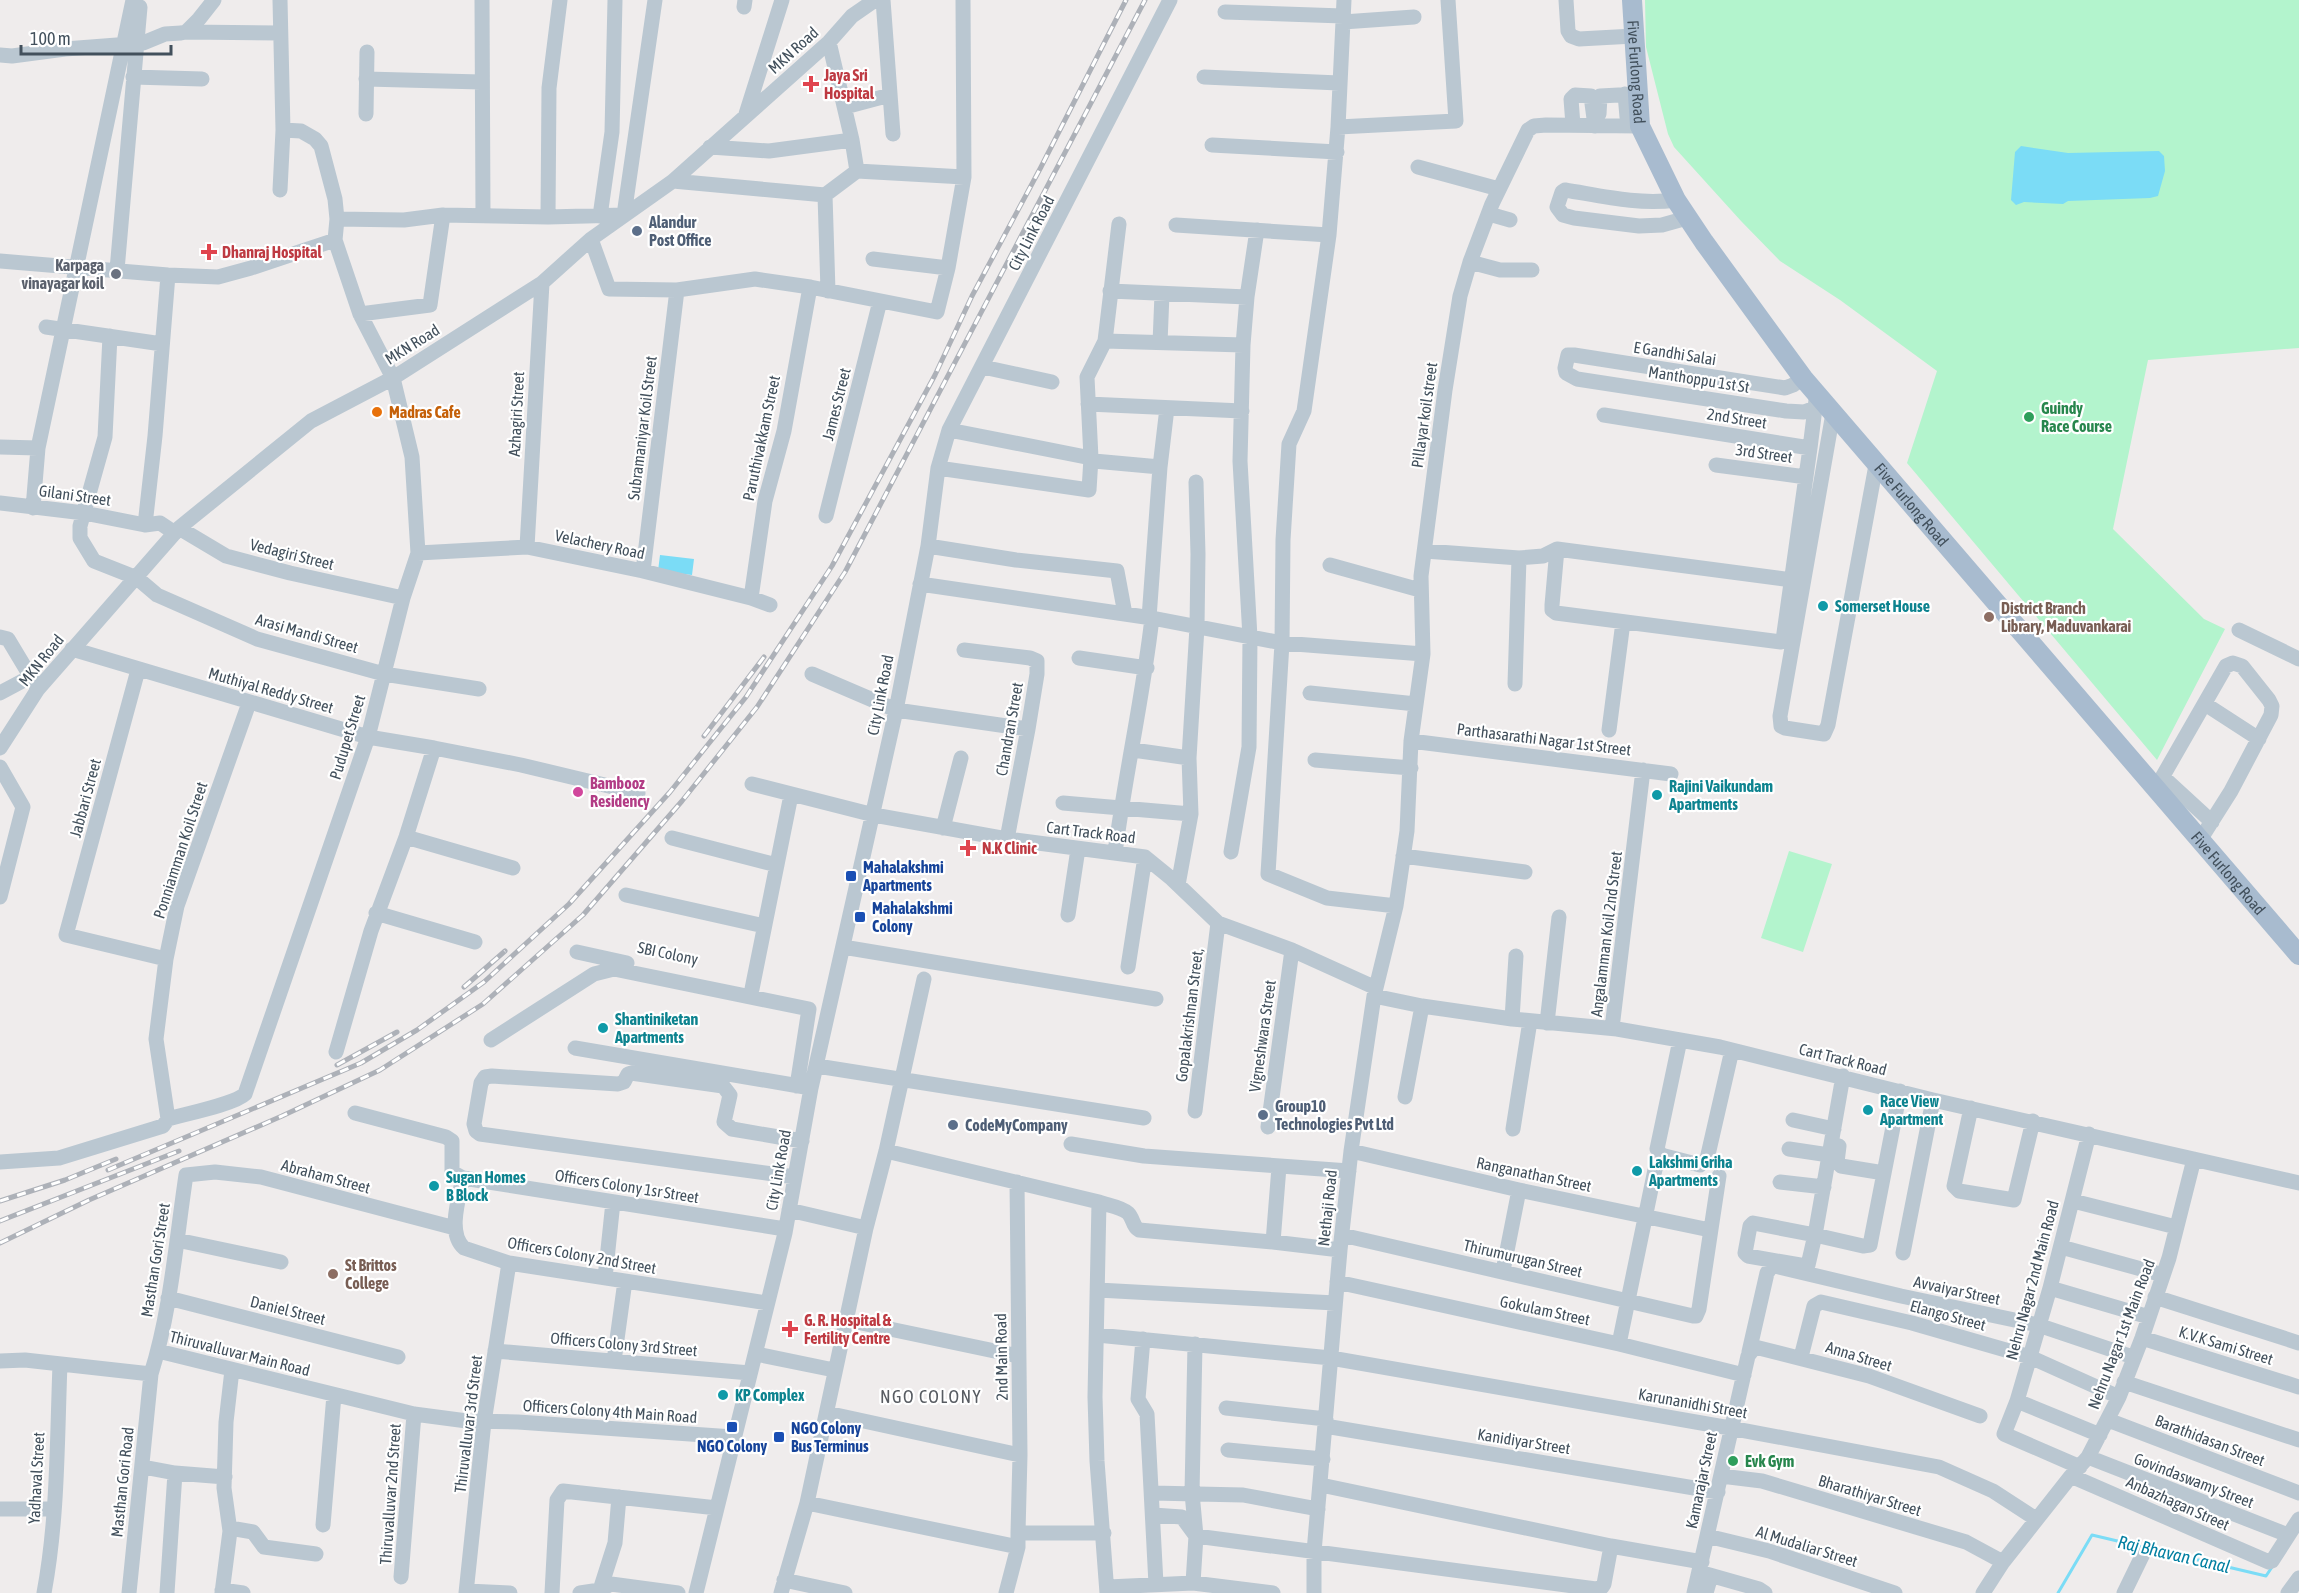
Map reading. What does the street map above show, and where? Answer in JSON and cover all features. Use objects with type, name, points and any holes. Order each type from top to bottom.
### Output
[{"type":"main road","name":"Five Furlong Road","points":[[1632,0],[1635,36],[1632,94],[1635,120],[1687,218],[1822,405],[2159,782],[2200,840],[2299,955]]},
{"type":"street","points":[[33,508],[38,447],[133,0]]},
{"type":"street","points":[[117,270],[140,0]]},
{"type":"street","points":[[186,32],[214,0]]},
{"type":"street","points":[[280,0],[283,130],[280,190]]},
{"type":"street","points":[[482,0],[483,215]]},
{"type":"street","points":[[548,217],[549,88],[560,0]]},
{"type":"street","points":[[600,216],[612,132],[615,0]]},
{"type":"street","points":[[337,219],[404,220],[443,215],[548,217],[624,215],[655,0]]},
{"type":"street","points":[[746,115],[782,0]]},
{"type":"street","name":"MKN Road","points":[[0,748],[34,683],[72,649],[177,531],[311,421],[393,378],[542,283],[591,239],[673,181],[829,42],[852,16],[875,0]]},
{"type":"street","points":[[883,0],[893,134]]},
{"type":"street","points":[[591,239],[609,289],[677,290],[755,279],[810,286],[937,312],[948,268],[964,177],[963,0]]},
{"type":"street","name":"City Link Road","points":[[696,1593],[785,1229],[801,1141],[804,1087],[817,1066],[874,815],[928,546],[938,468],[949,430],[1170,0]]},
{"type":"street","points":[[1344,0],[1338,127],[1329,234],[1304,411],[1289,444],[1283,540],[1282,643],[1268,874],[1327,898],[1396,906]]},
{"type":"street","points":[[1338,127],[1456,121],[1448,0]]},
{"type":"street","points":[[1566,0],[1568,31],[1571,36],[1579,39],[1635,36]]},
{"type":"street","points":[[1225,12],[1343,19],[1414,17]]},
{"type":"street","points":[[0,55],[12,56],[143,43],[165,34],[186,32],[279,33]]},
{"type":"street","points":[[829,42],[857,171]]},
{"type":"street","points":[[366,114],[367,52]]},
{"type":"street","points":[[1204,76],[1340,83]]},
{"type":"street","points":[[133,77],[201,78]]},
{"type":"street","points":[[366,79],[481,82]]},
{"type":"street","points":[[1598,123],[1600,96],[1632,94]]},
{"type":"street","points":[[844,107],[890,95]]},
{"type":"street","points":[[1573,125],[1571,99],[1575,95],[1591,96],[1598,123]]},
{"type":"street","name":"Pillayar koil street","points":[[1407,831],[1412,741],[1423,654],[1420,590],[1444,390],[1461,296],[1470,262],[1499,189],[1528,130],[1534,126],[1635,120]]},
{"type":"street","points":[[0,261],[218,277],[335,240],[337,219],[335,199],[321,146],[315,139],[301,131],[283,130]]},
{"type":"street","points":[[710,147],[769,151],[852,140]]},
{"type":"street","points":[[1212,146],[1336,152]]},
{"type":"street","points":[[1418,167],[1499,189]]},
{"type":"street","points":[[673,181],[825,195],[857,171],[964,177]]},
{"type":"street","points":[[1676,200],[1604,198],[1565,189],[1557,207],[1563,215],[1574,218],[1639,226],[1662,225],[1687,218]]},
{"type":"street","points":[[825,195],[828,291]]},
{"type":"street","points":[[1489,214],[1510,220]]},
{"type":"street","points":[[360,314],[430,305],[443,215]]},
{"type":"street","points":[[938,468],[1089,490],[1091,458],[1088,377],[1105,341],[1119,224]]},
{"type":"street","points":[[1176,225],[1329,234]]},
{"type":"street","points":[[1231,852],[1249,747],[1250,637],[1240,461],[1243,345],[1247,297],[1257,230]]},
{"type":"street","name":"Pudupet Street","points":[[168,1119],[244,1096],[368,737],[403,597],[418,553],[411,457],[393,378],[360,314],[335,240]]},
{"type":"street","points":[[873,260],[948,268]]},
{"type":"street","points":[[1470,262],[1500,270],[1532,270]]},
{"type":"street","points":[[144,525],[155,436],[168,275]]},
{"type":"street","name":"Azhagiri Street","points":[[526,547],[542,283]]},
{"type":"street","name":"Paruthivakkam Street","points":[[751,598],[765,501],[784,430],[810,286]]},
{"type":"street","name":"Subramaniyar Koil Street","points":[[643,572],[677,290]]},
{"type":"street","points":[[1110,291],[1247,297]]},
{"type":"street","points":[[1160,342],[1162,294]]},
{"type":"street","name":"James Street","points":[[826,516],[880,302]]},
{"type":"street","points":[[46,327],[162,344]]},
{"type":"street","name":"Arasi Mandi Street","points":[[110,336],[105,437],[84,513],[80,538],[94,561],[137,578],[157,595],[257,639],[384,674],[479,689]]},
{"type":"street","points":[[1105,341],[1243,345]]},
{"type":"street","name":"E Gandhi Salai","points":[[1577,379],[1566,373],[1568,356],[1785,388]]},
{"type":"street","points":[[983,367],[1052,382]]},
{"type":"street","points":[[1784,410],[1785,388],[1803,378]]},
{"type":"street","name":"Manthoppu 1st St","points":[[1577,379],[1784,410],[1804,412],[1822,405]]},
{"type":"street","points":[[1088,404],[1242,411]]},
{"type":"street","points":[[1557,549],[1552,610],[1556,613],[1777,643],[1783,640],[1810,448],[1822,405]]},
{"type":"street","points":[[1822,405],[1780,716],[1781,726],[1785,728],[1824,734],[1828,725],[1876,465]]},
{"type":"street","points":[[1115,853],[1147,668],[1160,467],[1167,408]]},
{"type":"street","name":"2nd Street","points":[[1604,415],[1810,448]]},
{"type":"street","points":[[949,430],[1091,458],[1094,461],[1160,467]]},
{"type":"street","points":[[0,447],[38,447]]},
{"type":"street","name":"3rd Street","points":[[1716,465],[1806,477]]},
{"type":"street","points":[[1178,885],[1191,814],[1189,758],[1197,627],[1196,482]]},
{"type":"street","name":"Gilani Street","points":[[0,503],[84,513],[144,525],[160,523],[177,531]]},
{"type":"street","name":"Vedagiri Street","points":[[177,531],[226,556],[290,573],[403,597]]},
{"type":"street","points":[[928,546],[1016,560],[1117,571],[1125,614]]},
{"type":"street","name":"Velachery Road","points":[[418,553],[526,547],[751,598],[770,606]]},
{"type":"street","points":[[1425,550],[1519,558],[1543,556],[1557,549],[1792,580]]},
{"type":"street","points":[[1515,684],[1519,558]]},
{"type":"street","points":[[1330,565],[1420,590]]},
{"type":"street","points":[[920,584],[1151,618],[1282,643],[1423,654]]},
{"type":"street","points":[[1609,730],[1623,622]]},
{"type":"street","points":[[2239,630],[2299,658]]},
{"type":"street","points":[[0,693],[34,683],[3,637]]},
{"type":"street","name":"Muthiyal Reddy Street","points":[[72,649],[368,737],[435,748],[638,793]]},
{"type":"street","name":"Chandran Street","points":[[964,650],[1030,658],[1037,662],[1028,729],[1007,839]]},
{"type":"street","points":[[1079,658],[1147,668]]},
{"type":"street","points":[[2200,840],[2212,822],[2271,715],[2272,706],[2242,666],[2233,663],[2226,666],[2159,782],[2212,822]]},
{"type":"street","name":"Jabbari Street","points":[[138,670],[66,935],[166,959]]},
{"type":"street","points":[[812,674],[896,710],[1028,729]]},
{"type":"street","points":[[1310,693],[1416,704]]},
{"type":"street","name":"Ponniamman Koil Street","points":[[168,1119],[156,1039],[166,959],[177,906],[249,703]]},
{"type":"street","points":[[2205,704],[2259,739]]},
{"type":"street","name":"Parthasarathi Nagar 1st Street","points":[[1412,741],[1671,774]]},
{"type":"street","points":[[336,1052],[376,914],[406,837],[435,748]]},
{"type":"street","points":[[1133,750],[1189,758]]},
{"type":"street","points":[[943,828],[960,758]]},
{"type":"street","points":[[1315,760],[1411,768]]},
{"type":"street","points":[[0,767],[23,807],[2,877],[0,897]]},
{"type":"street","name":"Angalamman Koil 2nd Street","points":[[1612,1028],[1643,770]]},
{"type":"street","points":[[752,784],[874,815]]},
{"type":"street","points":[[752,989],[791,795]]},
{"type":"street","points":[[1064,803],[1191,814]]},
{"type":"street","name":"Cart Track Road","points":[[874,815],[1007,839],[1145,857],[1218,923],[1292,950],[1375,992],[1422,1006],[1512,1019],[1612,1028],[1732,1050],[1848,1077],[1933,1100],[2299,1183]]},
{"type":"street","name":"Nethaji Road","points":[[1314,1593],[1314,1552],[1335,1303],[1351,1151],[1375,992],[1396,906],[1407,831]]},
{"type":"street","points":[[406,837],[513,868]]},
{"type":"street","points":[[672,838],[777,865]]},
{"type":"street","points":[[1068,915],[1078,849]]},
{"type":"street","points":[[1403,856],[1525,872]]},
{"type":"street","points":[[1128,967],[1145,857]]},
{"type":"street","points":[[626,895],[764,926]]},
{"type":"street","points":[[376,914],[475,942]]},
{"type":"street","points":[[1547,1023],[1559,917]]},
{"type":"street","name":"Gopalakrishnan Street,","points":[[1195,1111],[1218,923]]},
{"type":"street","points":[[843,946],[1156,999]]},
{"type":"street","name":"Vigneshwara Street","points":[[1268,1127],[1292,950]]},
{"type":"street","name":"SBI Colony","points":[[577,952],[830,1006]]},
{"type":"street","points":[[1512,1019],[1516,956]]},
{"type":"street","points":[[490,1040],[594,974],[614,969],[809,1009],[804,1087],[575,1048]]},
{"type":"street","points":[[845,1593],[783,1587],[807,1503],[834,1370],[924,979]]},
{"type":"street","points":[[1406,1097],[1422,1006]]},
{"type":"street","points":[[1513,1129],[1530,1021]]},
{"type":"street","points":[[1680,1040],[1657,1149],[1660,1155],[1700,1165],[1707,1159],[1732,1050]]},
{"type":"street","points":[[817,1066],[1144,1118]]},
{"type":"street","points":[[795,1177],[480,1134],[476,1131],[474,1124],[481,1083],[485,1077],[618,1084],[624,1082],[631,1073],[723,1086],[730,1095],[724,1122],[727,1126],[732,1129],[801,1141]]},
{"type":"street","points":[[1848,1077],[1834,1129],[1815,1235],[1807,1266],[1748,1256],[1745,1253],[1750,1226],[1753,1223],[1815,1235],[1863,1246],[1870,1245],[1900,1091]]},
{"type":"street","points":[[1848,1077],[1837,1162],[1841,1166],[1884,1173]]},
{"type":"street","points":[[1903,1253],[1933,1100]]},
{"type":"street","points":[[1971,1108],[1954,1186],[1959,1191],[2014,1200],[2033,1121]]},
{"type":"street","points":[[355,1113],[446,1137],[452,1141],[452,1172],[463,1178],[455,1228]]},
{"type":"street","points":[[0,1162],[59,1158],[163,1126],[168,1119]]},
{"type":"street","points":[[1793,1120],[1834,1129]]},
{"type":"street","name":"Nehru Nagar 2nd Main Road","points":[[2080,1466],[2004,1434],[2017,1401],[2050,1288],[2089,1134]]},
{"type":"street","points":[[1071,1144],[1144,1156],[1349,1171]]},
{"type":"street","points":[[1789,1149],[1830,1155]]},
{"type":"street","points":[[886,1151],[1099,1202],[1095,1397],[1097,1461],[1108,1590],[1193,1583],[1215,1589],[1272,1593]]},
{"type":"street","name":"Ranganathan Street","points":[[1351,1151],[1710,1230]]},
{"type":"street","name":"Nehru Nagar 1st Main Road","points":[[1983,1593],[2003,1562],[2080,1466],[2108,1420],[2122,1390],[2156,1298],[2194,1159]]},
{"type":"street","points":[[1619,1344],[1657,1160]]},
{"type":"street","points":[[1273,1242],[1279,1167]]},
{"type":"street","name":"Abraham Street","points":[[186,1175],[215,1172],[261,1178],[455,1228]]},
{"type":"street","name":"Masthan Gori Street","points":[[158,1351],[186,1175]]},
{"type":"street","points":[[1710,1230],[1719,1176]]},
{"type":"street","name":"Officers Colony 1sr Street","points":[[463,1178],[785,1229]]},
{"type":"street","name":"2nd Main Road","points":[[1006,1593],[1018,1540],[1020,1455],[1017,1182]]},
{"type":"street","points":[[1780,1182],[1824,1187]]},
{"type":"street","points":[[1503,1271],[1520,1190]]},
{"type":"street","points":[[2073,1201],[2176,1227]]},
{"type":"street","points":[[604,1278],[613,1202]]},
{"type":"street","name":"Thirumurugan Street","points":[[1099,1202],[1126,1211],[1130,1214],[1134,1227],[1139,1230],[1273,1242],[1341,1243],[1503,1271],[1696,1316],[1699,1309],[1710,1230]]},
{"type":"street","points":[[789,1210],[866,1228]]},
{"type":"street","name":"Officers Colony 2nd Street","points":[[455,1228],[458,1243],[464,1248],[509,1263],[767,1303]]},
{"type":"street","points":[[177,1240],[281,1262]]},
{"type":"street","points":[[2061,1247],[2163,1275]]},
{"type":"street","name":"Thiruvalluvar 3rd Street","points":[[466,1592],[484,1422],[509,1263]]},
{"type":"street","name":"Avvaiyar Street","points":[[1749,1352],[1767,1273],[1771,1267],[1783,1266],[1900,1296],[2038,1325],[2133,1357]]},
{"type":"street","points":[[614,1361],[625,1281]]},
{"type":"street","name":"Gokulam Street","points":[[1337,1282],[1619,1344],[1744,1375]]},
{"type":"street","points":[[2050,1288],[2149,1317]]},
{"type":"street","points":[[1098,1290],[1335,1303]]},
{"type":"street","name":"Daniel Street","points":[[168,1298],[398,1357]]},
{"type":"street","points":[[2156,1298],[2299,1343]]},
{"type":"street","name":"Elango Street","points":[[1801,1357],[1814,1306],[1821,1302],[1912,1323],[2030,1357],[2122,1390],[2299,1440]]},
{"type":"street","points":[[847,1320],[1018,1356]]},
{"type":"street","name":"Karunanidhi Street","points":[[1097,1335],[1331,1358],[1939,1467],[1993,1491],[2036,1519]]},
{"type":"street","name":"K.V.K Sami Street","points":[[2142,1338],[2299,1387]]},
{"type":"street","points":[[1143,1339],[1138,1399],[1147,1414],[1153,1515],[1165,1587]]},
{"type":"street","points":[[1193,1583],[1196,1536],[1192,1493],[1195,1344]]},
{"type":"street","name":"Anna Street","points":[[1749,1352],[1755,1347],[1760,1347],[1801,1357],[1869,1376],[1980,1416]]},
{"type":"street","name":"Thiruvalluvar Main Road","points":[[151,1374],[158,1351],[414,1414],[484,1422]]},
{"type":"street","name":"Officers Colony 3rd Street","points":[[495,1351],[750,1373]]},
{"type":"street","points":[[1744,1375],[1749,1352]]},
{"type":"street","points":[[756,1354],[834,1370]]},
{"type":"street","points":[[0,1361],[25,1360],[151,1374]]},
{"type":"street","name":"Yadhaval Street","points":[[44,1593],[49,1565],[53,1509],[60,1364]]},
{"type":"street","points":[[232,1370],[226,1422],[225,1477],[230,1528],[222,1592],[243,1593]]},
{"type":"street","name":"Masthan Gori Road","points":[[129,1593],[151,1374]]},
{"type":"street","name":"Kamarajar Street","points":[[1694,1593],[1704,1570],[1707,1536],[1744,1375]]},
{"type":"street","points":[[323,1525],[334,1395]]},
{"type":"street","points":[[2017,1401],[2100,1435]]},
{"type":"street","name":"Kanidiyar Street","points":[[1226,1408],[1325,1422],[1718,1492]]},
{"type":"street","points":[[827,1413],[1020,1455]]},
{"type":"street","name":"Thiruvalluvar 2nd Street","points":[[401,1577],[414,1414]]},
{"type":"street","name":"Barathidasan Street","points":[[2108,1420],[2299,1492]]},
{"type":"street","name":"Officers Colony 4th Main Road","points":[[484,1422],[518,1422],[733,1437]]},
{"type":"street","points":[[1228,1450],[1323,1459]]},
{"type":"street","name":"Govindaswamy Street","points":[[2080,1466],[2288,1536]]},
{"type":"street","name":"Anbazhagan Street","points":[[2080,1466],[2270,1562],[2288,1536]]},
{"type":"street","points":[[142,1467],[175,1473],[225,1477]]},
{"type":"street","points":[[167,1593],[175,1473]]},
{"type":"street","name":"Bharathiyar Street","points":[[1721,1476],[1762,1481],[1966,1542],[2003,1562]]},
{"type":"street","points":[[1321,1485],[1611,1546],[1704,1570],[1760,1589],[1765,1593]]},
{"type":"street","points":[[552,1593],[557,1500],[563,1491],[717,1508]]},
{"type":"street","points":[[1152,1493],[1243,1495],[1318,1509]]},
{"type":"street","points":[[600,1590],[615,1543],[619,1497]]},
{"type":"street","points":[[807,1503],[1018,1540],[1104,1533]]},
{"type":"street","points":[[0,1509],[53,1509]]},
{"type":"street","points":[[1153,1515],[1182,1517],[1196,1536],[1596,1590],[1604,1584],[1611,1546]]},
{"type":"street","points":[[2288,1536],[2299,1519]]},
{"type":"street","points":[[230,1528],[252,1532],[264,1547],[316,1554]]},
{"type":"street","name":"Al Mudaliar Street","points":[[1707,1536],[1769,1551],[1895,1593]]},
{"type":"street","points":[[2124,1593],[2143,1554]]},
{"type":"street","points":[[1704,1570],[1706,1593]]},
{"type":"street","points":[[2288,1593],[2299,1578]]},
{"type":"street","points":[[580,1593],[600,1590],[611,1584],[678,1593]]},
{"type":"street","points":[[466,1592],[510,1593]]},
{"type":"green space","name":"Guindy Race Course","points":[[1645,0],[2299,0],[2299,348],[2148,360],[2113,529],[2204,619],[2225,629],[2157,760],[1907,463],[1937,371],[1840,300],[1780,261],[1674,147],[1668,134],[1646,47]]},
{"type":"green space","points":[[1789,851],[1832,864],[1803,952],[1761,938]]},
{"type":"water","points":[[2021,146],[2068,153],[2159,151],[2164,156],[2165,171],[2158,196],[2150,198],[2068,201],[2063,204],[2024,202],[2016,205],[2011,200],[2015,152]]},
{"type":"water","points":[[660,555],[694,559],[692,575],[658,571]]},
{"type":"waterway","name":"Raj Bhavan Canal","points":[[2058,1593],[2092,1535],[2266,1576],[2272,1567]]},
{"type":"railway","points":[[108,1170],[361,1063],[417,1030],[484,982],[569,904],[670,792],[746,697],[832,566],[935,375],[972,296],[1126,0]]},
{"type":"railway","points":[[0,1243],[89,1200],[282,1116],[380,1070],[483,1004],[583,915],[682,801],[757,707],[845,572],[1145,0]]},
{"type":"railway","points":[[704,736],[764,657]]},
{"type":"railway","points":[[464,987],[505,951]]},
{"type":"railway","points":[[337,1065],[397,1032]]},
{"type":"railway","points":[[0,1221],[179,1151]]},
{"type":"railway","points":[[0,1201],[65,1180],[116,1159]]},
{"type":"place","name":"Jaya Sri Hospital","points":[[811,84]]},
{"type":"place","name":"Alandur Post Office","points":[[637,231]]},
{"type":"place","name":"Dhanraj Hospital","points":[[209,252]]},
{"type":"place","name":"Karpaga vinayagar koil","points":[[116,274]]},
{"type":"place","name":"Madras Cafe","points":[[377,412]]},
{"type":"place","name":"Guindy Race Course","points":[[2029,417]]},
{"type":"place","name":"Somerset House","points":[[1823,606]]},
{"type":"place","name":"District Branch Library, Maduvankarai","points":[[1989,617]]},
{"type":"place","name":"Bambooz Residency","points":[[578,792]]},
{"type":"place","name":"Rajini Vaikundam Apartments","points":[[1657,795]]},
{"type":"place","name":"N.K Clinic","points":[[968,848]]},
{"type":"place","name":"Mahalakshmi Apartments","points":[[851,876]]},
{"type":"place","name":"Mahalakshmi Colony","points":[[860,917]]},
{"type":"place","name":"Shantiniketan Apartments","points":[[603,1028]]},
{"type":"place","name":"Race View Apartment","points":[[1868,1110]]},
{"type":"place","name":"Group10 Technologies Pvt Ltd","points":[[1263,1115]]},
{"type":"place","name":"CodeMyCompany","points":[[953,1125]]},
{"type":"place","name":"Lakshmi Griha Apartments","points":[[1637,1171]]},
{"type":"place","name":"Sugan Homes B Block","points":[[434,1186]]},
{"type":"place","name":"St Brittos College","points":[[333,1274]]},
{"type":"place","name":"G. R. Hospital & Fertility Centre","points":[[790,1329]]},
{"type":"place","name":"KP Complex","points":[[723,1395]]},
{"type":"place","name":"NGO Colony","points":[[732,1427]]},
{"type":"place","name":"NGO Colony Bus Terminus","points":[[779,1437]]},
{"type":"place","name":"Evk Gym","points":[[1733,1461]]},
{"type":"district","name":"NGO COLONY","points":[[931,1396]]}]
